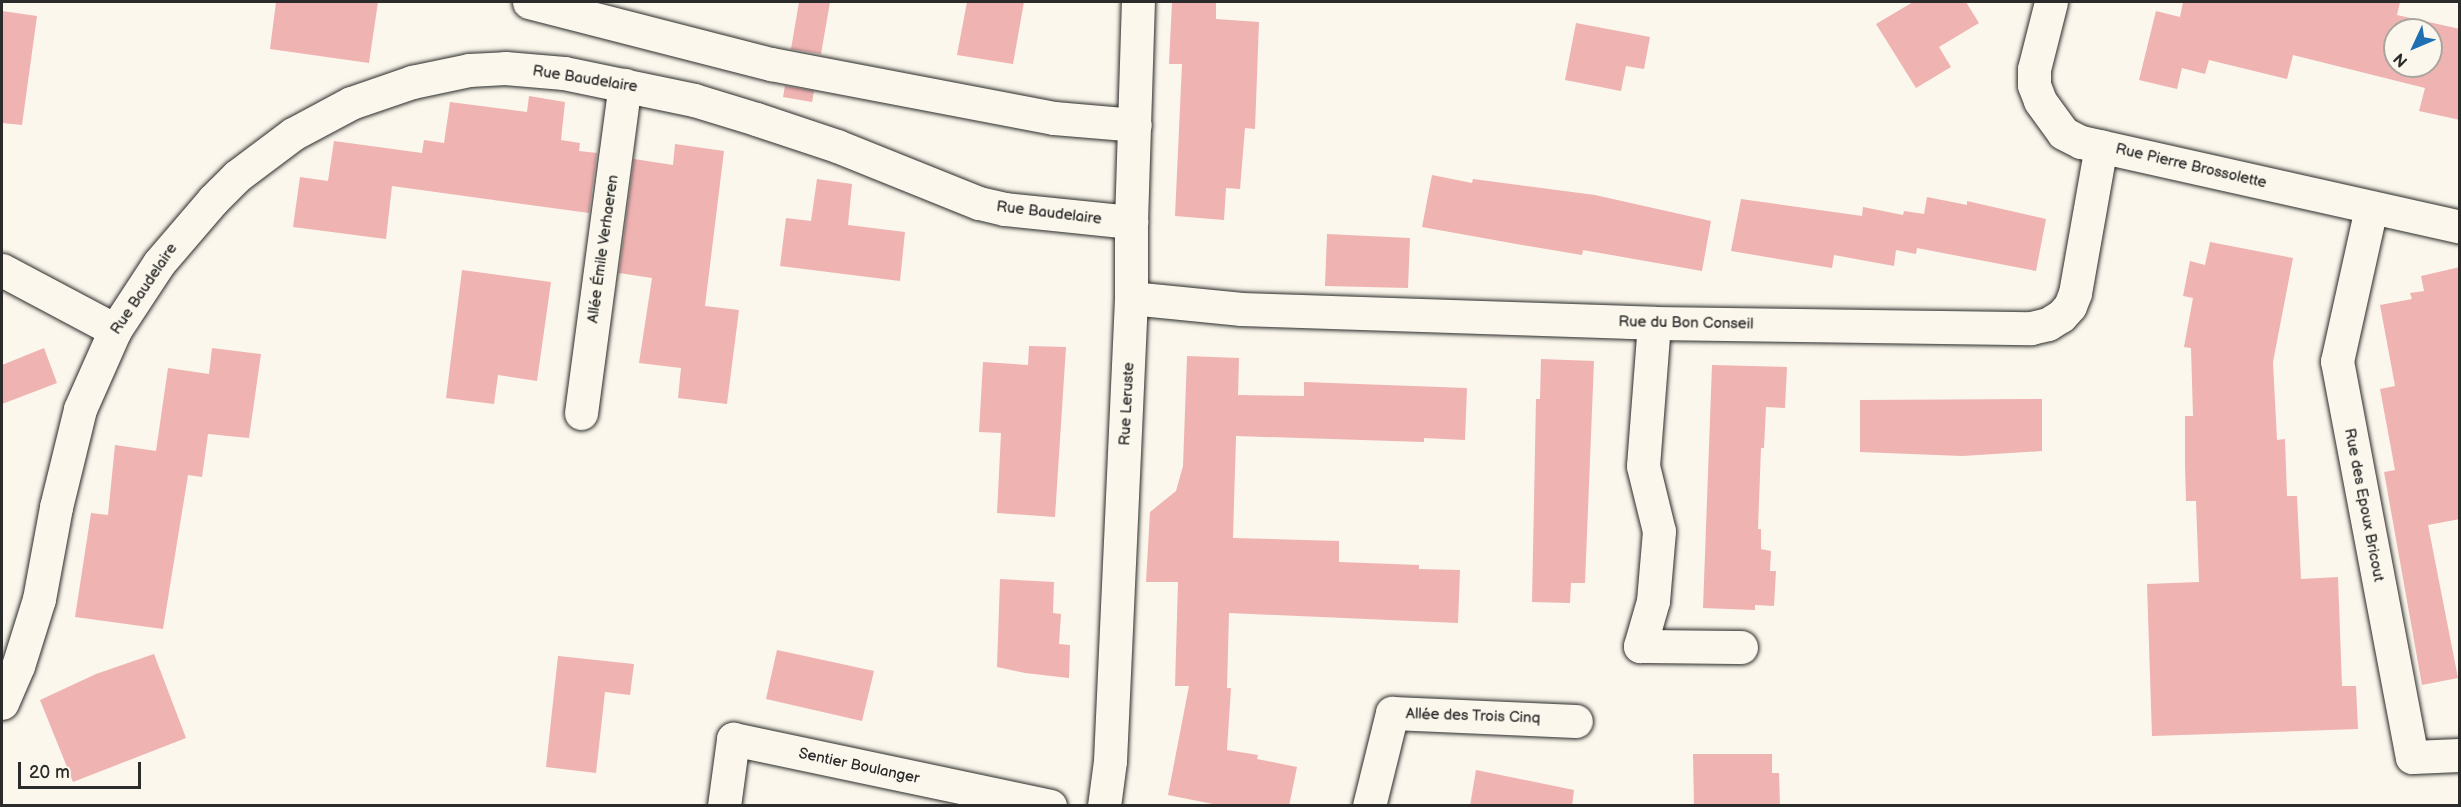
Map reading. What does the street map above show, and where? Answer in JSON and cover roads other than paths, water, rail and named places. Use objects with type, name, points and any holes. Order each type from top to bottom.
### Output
[{"type":"street","points":[[529,2],[771,64],[1054,118],[1135,125]]},
{"type":"street","name":"Rue Leruste","points":[[1104,806],[1110,761],[1131,298],[1138,2]]},
{"type":"street","name":"Rue Pierre Brossolette","points":[[2051,2],[2034,69],[2034,85],[2040,101],[2063,133],[2081,142],[2460,227]]},
{"type":"street","name":"Rue Baudelaire","points":[[2,703],[18,666],[39,599],[58,497],[80,409],[115,330],[159,263],[213,200],[265,153],[293,134],[340,108],[412,82],[470,70],[530,70],[564,73],[694,100],[799,133],[979,204],[1005,209],[1131,222]]},
{"type":"street","name":"Allée Émile Verhaeren","points":[[580,413],[625,85]]},
{"type":"street","name":"Rue du Bon Conseil","points":[[1131,298],[1241,309],[1654,323],[2019,327],[2048,324],[2061,316],[2070,306],[2074,293],[2101,146]]},
{"type":"street","name":"Rue des Epoux Bricout","points":[[2371,208],[2337,361],[2412,757],[2460,755]]},
{"type":"street","points":[[2,270],[115,330]]},
{"type":"street","points":[[1654,323],[1643,466],[1659,531],[1653,601],[1640,646],[1741,647]]},
{"type":"street","name":"Allée des Trois Cinq","points":[[1369,806],[1392,713],[1576,721]]},
{"type":"street","name":"Sentier Boulanger","points":[[724,806],[734,739],[1050,806]]}]
